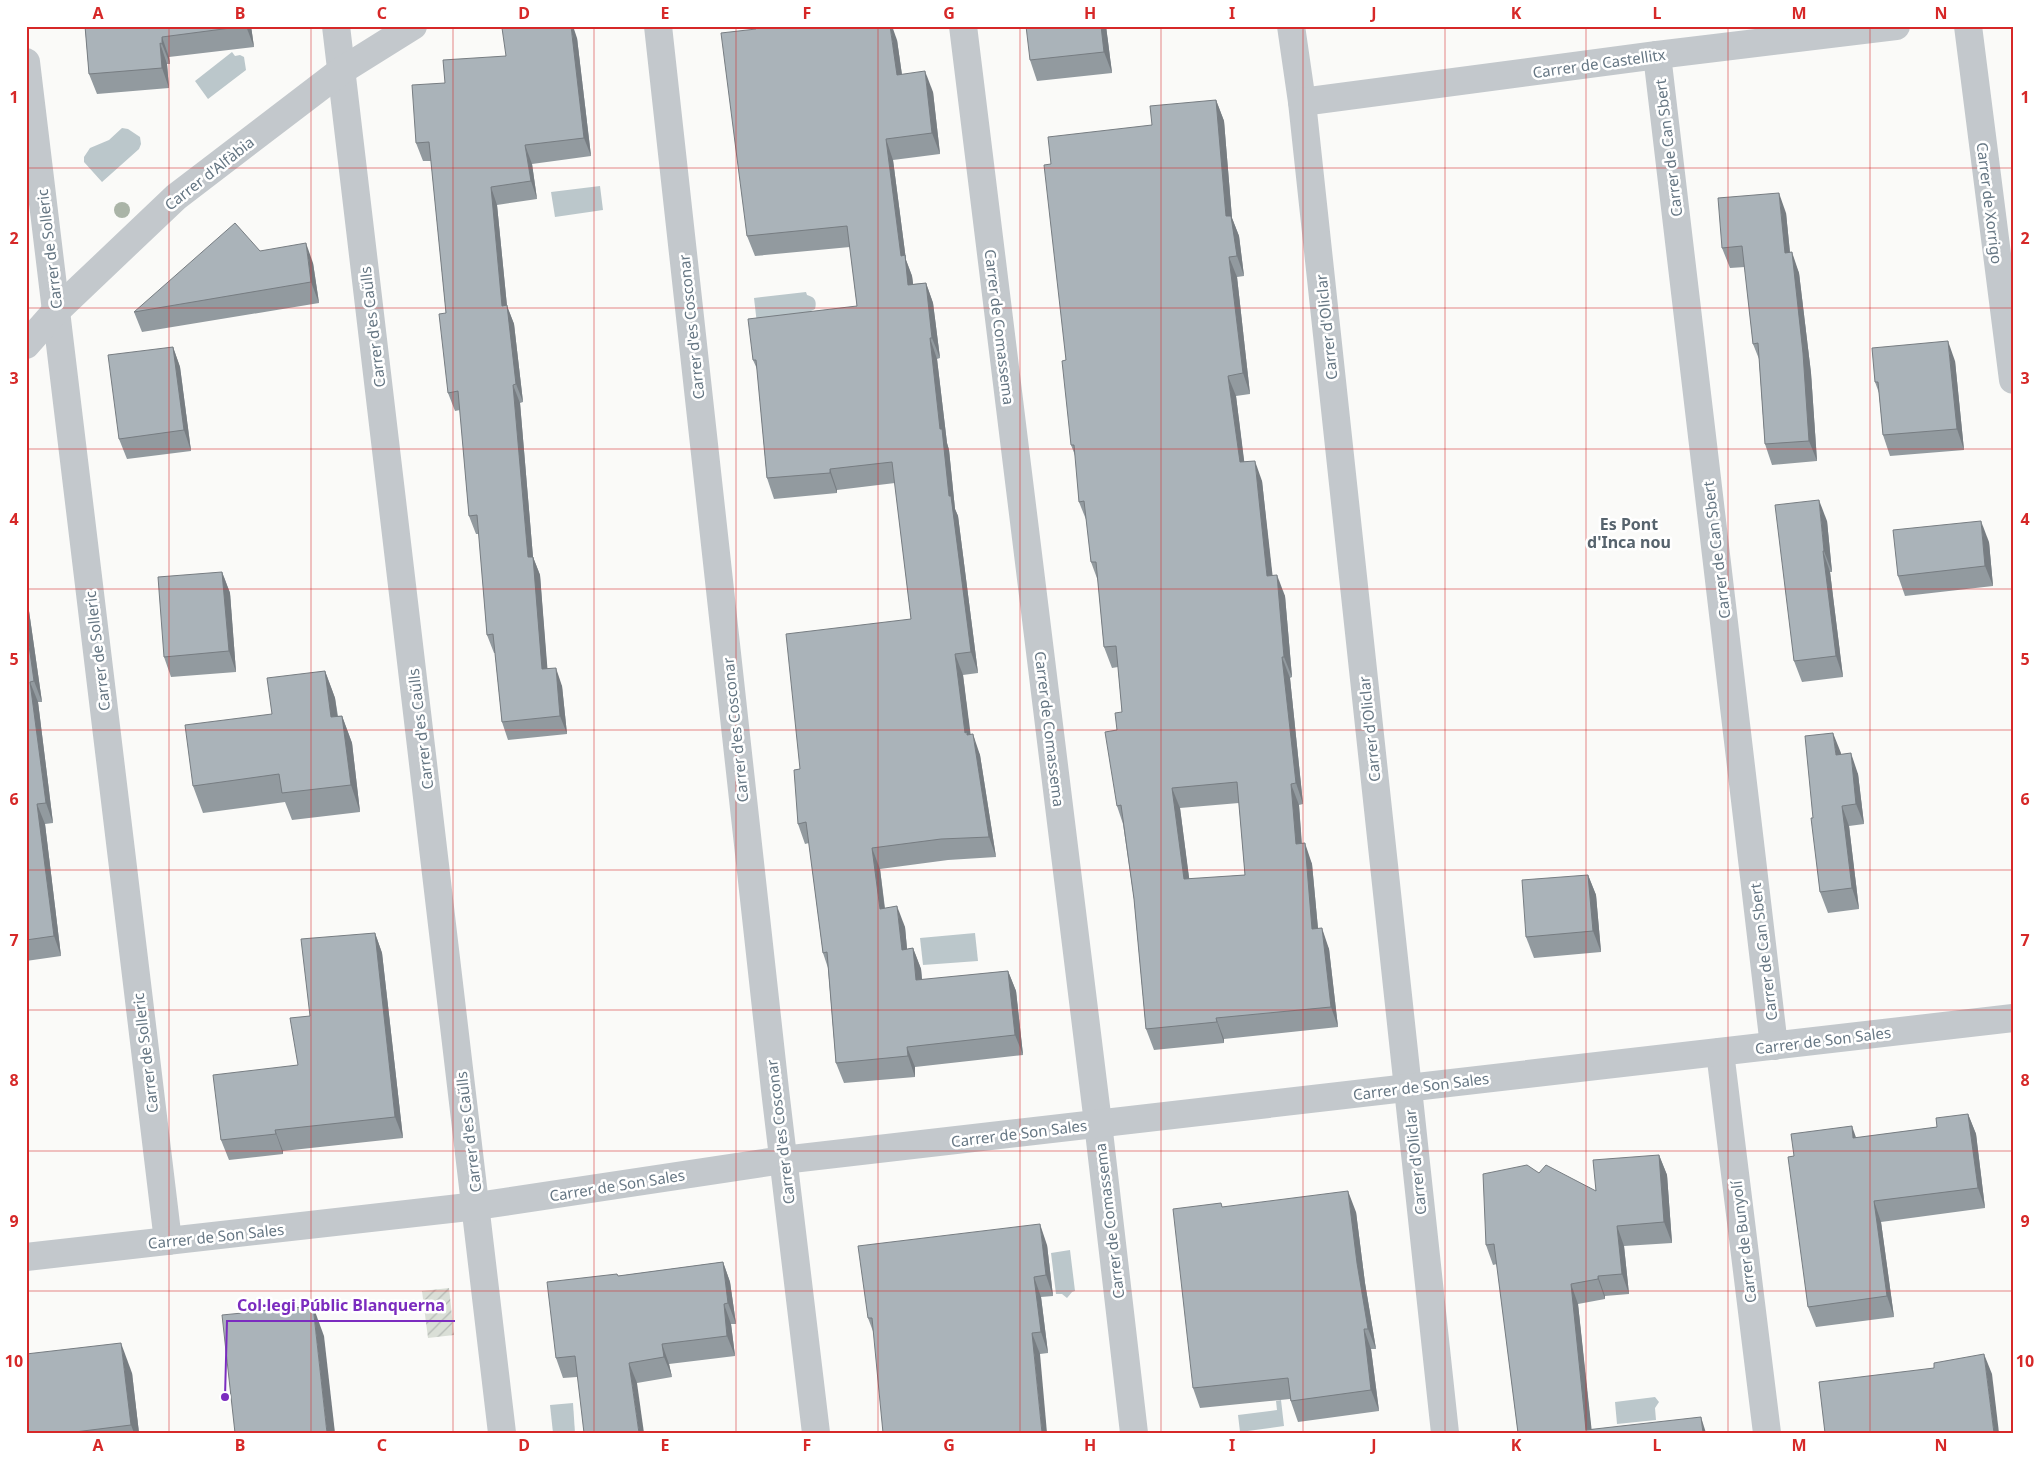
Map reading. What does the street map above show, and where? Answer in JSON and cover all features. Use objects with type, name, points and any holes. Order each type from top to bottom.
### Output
[{"type":"street","name":"Carrer d'es Caülls","points":[[336,26],[477,1206],[502,1433]]},
{"type":"street","name":"Carrer d'Alfàbia","points":[[26,345],[56,311],[176,196],[342,71],[412,26]]},
{"type":"street","name":"Carrer d'es Cosconar","points":[[658,26],[783,1160],[816,1433]]},
{"type":"street","name":"Carrer de Comassema","points":[[963,26],[1098,1123],[1134,1433]]},
{"type":"street","name":"Carrer d'Oliclar","points":[[1291,26],[1302,102],[1445,1433]]},
{"type":"street","name":"Carrer de Castellitx","points":[[1302,102],[1657,55],[1785,33],[1896,26]]},
{"type":"street","name":"Carrer de Xorrigo","points":[[1968,26],[2013,380]]},
{"type":"street","name":"Carrer de Can Sbert","points":[[1657,55],[1774,1046]]},
{"type":"street","name":"Carrer de Solleric","points":[[26,62],[168,1241]]},
{"type":"street","name":"Carrer de Son Sales","points":[[26,1257],[477,1206],[783,1160],[2013,1018]]},
{"type":"street","name":"Carrer de Bunyolí","points":[[1720,1052],[1766,1433]]},
{"type":"shaded area","points":[[232,52],[235,56],[240,55],[244,57],[246,70],[208,99],[195,81]]},
{"type":"shaded area","points":[[122,128],[128,129],[140,137],[141,144],[139,149],[102,182],[84,162],[84,157],[90,148],[109,140]]},
{"type":"shaded area","points":[[600,186],[603,210],[555,217],[551,192]]},
{"type":"shaded area","points":[[806,292],[807,295],[815,300],[815,309],[757,324],[754,298]]},
{"type":"shaded area","points":[[975,933],[978,961],[923,965],[920,938]]},
{"type":"shaded area","points":[[1070,1250],[1075,1291],[1067,1298],[1062,1294],[1056,1294],[1051,1253]]},
{"type":"shaded area","points":[[449,1288],[454,1335],[428,1338],[422,1291]]},
{"type":"shaded area","points":[[1655,1397],[1659,1402],[1655,1408],[1656,1420],[1617,1424],[1615,1402]]},
{"type":"shaded area","points":[[1281,1400],[1284,1426],[1240,1432],[1238,1415],[1277,1410],[1276,1401]]},
{"type":"shaded area","points":[[573,1403],[575,1433],[553,1433],[550,1405]]},
{"type":"building","points":[[85,26],[246,26],[162,37],[162,44],[160,43],[162,68],[89,74]]},
{"type":"building","points":[[514,26],[571,26],[584,138],[525,145],[531,181],[491,187],[502,306],[507,305],[516,384],[513,385],[528,557],[533,557],[542,669],[556,668],[560,716],[502,722],[493,634],[487,635],[477,515],[469,516],[458,391],[448,393],[439,314],[446,313],[429,142],[416,143],[412,85],[445,83],[443,60],[506,56],[502,28]]},
{"type":"building","points":[[755,26],[890,26],[897,75],[925,71],[932,133],[886,139],[901,256],[905,255],[908,285],[926,283],[940,429],[942,429],[949,496],[951,496],[971,652],[955,654],[965,733],[967,732],[967,735],[973,734],[989,837],[941,839],[872,848],[880,909],[897,906],[902,950],[913,948],[916,980],[1008,971],[1015,1035],[907,1047],[908,1056],[836,1063],[827,952],[823,953],[806,822],[798,824],[794,770],[800,769],[786,634],[911,619],[892,462],[830,469],[830,473],[767,478],[756,360],[753,360],[748,319],[857,306],[847,226],[747,236],[721,33],[756,29]]},
{"type":"building","points":[[1026,26],[1101,26],[1104,52],[1030,60]]},
{"type":"building","points":[[1216,100],[1226,216],[1231,216],[1237,256],[1229,257],[1243,373],[1228,376],[1240,462],[1255,461],[1267,576],[1277,575],[1284,657],[1282,657],[1296,783],[1291,784],[1296,844],[1305,843],[1312,929],[1322,928],[1331,1007],[1216,1018],[1217,1022],[1146,1029],[1134,899],[1121,805],[1117,806],[1105,732],[1117,730],[1115,713],[1122,712],[1116,646],[1104,647],[1096,562],[1091,562],[1084,501],[1079,502],[1074,445],[1071,445],[1062,361],[1066,360],[1044,165],[1051,164],[1048,137],[1152,125],[1150,106]],"holes":[[[1237,782],[1245,875],[1184,879],[1172,788]]]},
{"type":"building","points":[[1779,193],[1785,253],[1792,252],[1803,353],[1809,441],[1765,444],[1758,343],[1753,344],[1742,246],[1722,248],[1718,198]]},
{"type":"building","points":[[235,223],[260,251],[306,243],[311,282],[134,312]]},
{"type":"building","points":[[1948,341],[1957,429],[1883,435],[1878,382],[1875,382],[1872,348]]},
{"type":"building","points":[[173,347],[184,430],[119,439],[108,355]]},
{"type":"building","points":[[1819,500],[1823,551],[1836,656],[1794,661],[1775,505]]},
{"type":"building","points":[[1981,521],[1985,566],[1898,576],[1893,530]]},
{"type":"building","points":[[222,572],[229,651],[164,657],[158,577]]},
{"type":"building","points":[[26,624],[34,681],[30,682],[46,803],[37,804],[54,936],[26,940]]},
{"type":"building","points":[[325,671],[331,717],[342,716],[351,785],[282,793],[279,774],[193,786],[185,725],[272,714],[267,678]]},
{"type":"building","points":[[1833,733],[1836,755],[1851,753],[1856,804],[1842,806],[1852,888],[1820,892],[1811,818],[1813,818],[1805,736]]},
{"type":"building","points":[[1588,875],[1593,931],[1526,937],[1522,880]]},
{"type":"building","points":[[375,933],[395,1117],[275,1130],[276,1134],[221,1140],[213,1075],[298,1065],[290,1018],[310,1016],[301,939]]},
{"type":"building","points":[[1968,1114],[1978,1188],[1874,1201],[1887,1296],[1808,1307],[1788,1157],[1794,1156],[1791,1134],[1852,1126],[1853,1138],[1937,1127],[1936,1118]]},
{"type":"building","points":[[1659,1155],[1664,1222],[1617,1226],[1622,1274],[1598,1276],[1598,1279],[1571,1284],[1586,1430],[1701,1417],[1703,1433],[1518,1433],[1494,1244],[1486,1245],[1483,1174],[1527,1165],[1539,1173],[1546,1165],[1596,1191],[1593,1160]]},
{"type":"building","points":[[1348,1191],[1368,1329],[1364,1329],[1371,1390],[1291,1401],[1288,1378],[1193,1388],[1173,1209],[1221,1203],[1222,1207]]},
{"type":"building","points":[[1040,1224],[1046,1275],[1034,1277],[1041,1332],[1032,1333],[1042,1433],[883,1433],[872,1318],[868,1318],[858,1246]]},
{"type":"building","points":[[723,1262],[728,1303],[724,1304],[727,1336],[662,1344],[664,1357],[629,1363],[639,1433],[584,1433],[575,1356],[556,1358],[547,1282],[617,1274],[618,1276]]},
{"type":"building","points":[[313,1306],[327,1433],[235,1433],[222,1315]]},
{"type":"building","points":[[121,1343],[131,1425],[67,1433],[26,1433],[26,1354]]},
{"type":"building","points":[[1984,1354],[1994,1433],[1825,1433],[1819,1382],[1934,1368],[1934,1363]]},
{"type":"place","name":"Col·legi Públic Blanquerna","points":[[225,1397]]},
{"type":"district","name":"Es Pont d'Inca nou","points":[[1629,533]]}]
